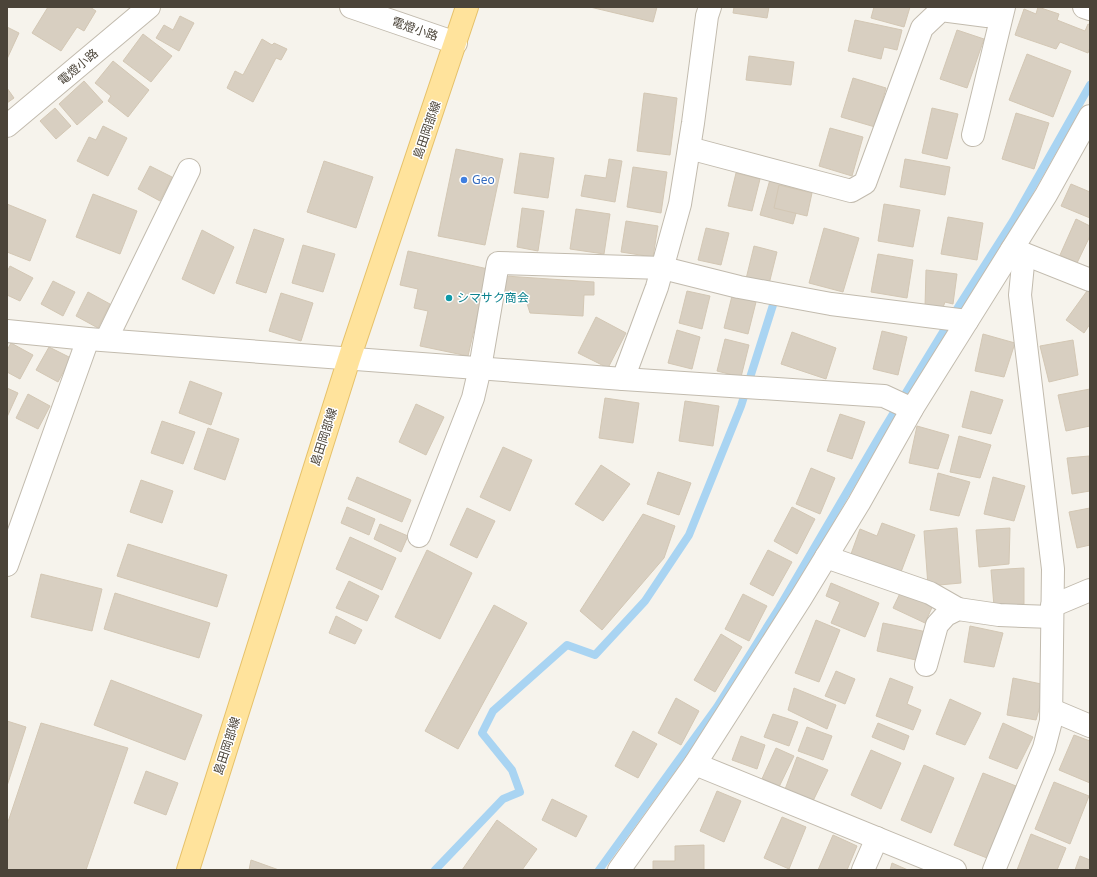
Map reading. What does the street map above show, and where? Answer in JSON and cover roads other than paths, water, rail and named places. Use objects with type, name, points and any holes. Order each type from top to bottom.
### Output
[{"type":"main road","name":"島田岡部線","points":[[188,870],[349,359],[467,7]]},
{"type":"street","name":"電燈小路","points":[[7,126],[148,7]]},
{"type":"street","name":"電燈小路","points":[[351,7],[456,43]]},
{"type":"street","points":[[623,379],[657,288],[680,204],[707,16],[710,7]]},
{"type":"street","points":[[689,148],[851,191],[865,183],[922,28],[941,10],[988,16],[1000,7]]},
{"type":"street","points":[[973,135],[1004,7]]},
{"type":"street","points":[[1084,7],[1090,9]]},
{"type":"street","points":[[619,870],[634,861],[747,685],[826,557],[859,503],[912,409],[967,321],[1018,252],[1046,195],[1090,117]]},
{"type":"street","points":[[7,565],[97,340],[189,170]]},
{"type":"street","points":[[1018,252],[1090,280]]},
{"type":"street","points":[[994,870],[1044,748],[1051,721],[1052,710],[1053,569],[1020,295],[1018,252]]},
{"type":"street","points":[[418,536],[473,398],[480,368],[498,263],[663,268],[739,287],[831,304],[967,321]]},
{"type":"street","points":[[7,331],[97,340],[349,359],[884,396],[912,409]]},
{"type":"street","points":[[826,557],[930,593],[958,609],[999,616],[1052,611],[1090,590]]},
{"type":"street","points":[[926,665],[936,625],[946,615],[958,609]]},
{"type":"street","points":[[1052,710],[1090,726]]},
{"type":"street","points":[[695,764],[955,870]]},
{"type":"street","points":[[863,870],[877,838]]},
{"type":"waterway","points":[[599,870],[717,707],[779,608],[882,432],[960,304],[1013,221],[1090,85]]},
{"type":"waterway","points":[[435,870],[503,799],[520,792],[512,770],[482,733],[493,711],[567,645],[595,655],[645,601],[689,535],[741,406],[773,305]]},
{"type":"place","name":"Geo","points":[[464,180]]},
{"type":"place","name":"シマサク商会","points":[[449,298]]}]
